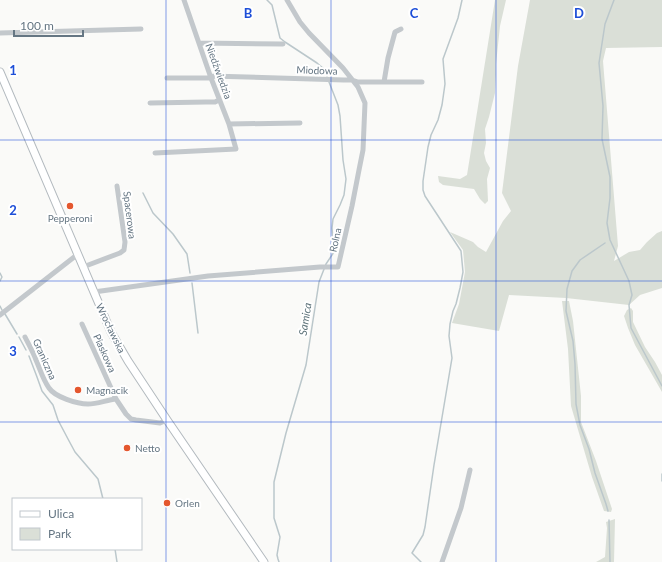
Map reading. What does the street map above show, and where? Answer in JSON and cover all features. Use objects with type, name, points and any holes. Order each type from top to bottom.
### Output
[{"type":"main road","name":"Wrocławska","points":[[1,75],[111,332],[118,345],[167,420],[264,562]]},
{"type":"street","name":"Niedźwiedzia","points":[[155,153],[236,149],[229,124],[210,77],[184,0]]},
{"type":"street","name":"Rolna","points":[[94,292],[208,276],[338,267],[354,195],[362,150],[365,103],[358,88],[344,68],[309,33],[300,22],[287,0]]},
{"type":"street","points":[[384,82],[388,58],[395,32],[401,28]]},
{"type":"street","points":[[0,33],[141,29]]},
{"type":"street","points":[[199,43],[283,44]]},
{"type":"street","name":"Miodowa","points":[[167,78],[210,77],[352,80],[358,82],[422,82]]},
{"type":"street","points":[[150,103],[215,102],[219,100]]},
{"type":"street","points":[[229,124],[300,123]]},
{"type":"street","name":"Spacerowa","points":[[83,267],[120,253],[124,250],[125,242],[117,186]]},
{"type":"street","points":[[0,315],[78,254]]},
{"type":"street","name":"Piaskowa","points":[[82,324],[116,399],[126,414],[136,420],[160,423],[167,420]]},
{"type":"street","name":"Graniczna","points":[[26,338],[46,385],[53,393],[69,400],[87,404],[116,399]]},
{"type":"street","points":[[442,562],[461,508],[470,470]]},
{"type":"green space","points":[[495,0],[506,0],[500,26],[495,93],[485,129],[486,143],[484,153],[490,168],[487,179],[488,201],[485,204],[474,189],[443,185],[439,182],[438,176],[460,179],[467,175]]},
{"type":"green space","points":[[530,0],[662,0],[662,47],[606,48],[603,61],[618,246],[614,261],[629,252],[640,250],[657,233],[662,231],[662,288],[640,295],[629,305],[566,298],[509,295],[499,331],[452,323],[459,304],[465,272],[463,250],[450,232],[473,242],[486,252],[503,221],[511,211],[502,193],[518,66]]},
{"type":"green space","points":[[562,301],[569,301],[573,321],[581,396],[581,422],[612,509],[611,512],[604,511],[592,477],[571,406],[568,349]]},
{"type":"green space","points":[[631,308],[633,311],[633,322],[645,347],[662,375],[662,392],[635,345],[628,328],[624,316],[627,310]]},
{"type":"green space","points":[[615,519],[614,562],[596,562],[605,557],[606,522]]},
{"type":"waterway","name":"Samica","points":[[267,0],[272,5],[280,38],[317,63],[324,69],[327,76]]},
{"type":"waterway","points":[[421,562],[412,553],[423,535],[425,527],[452,358],[449,336],[450,324],[463,272],[461,251],[425,196],[423,181],[428,147],[442,105],[445,84],[443,59],[458,18],[462,0]]},
{"type":"waterway","points":[[614,0],[605,24],[599,63],[603,106],[602,139],[610,177],[610,198],[607,223],[610,240],[629,281],[632,295],[629,305],[631,328],[662,386]]},
{"type":"waterway","name":"Samica","points":[[279,562],[277,555],[280,537],[274,518],[274,482],[286,433],[306,365],[319,282],[326,264],[334,252],[332,228],[333,219],[344,195],[346,179],[340,116],[338,105],[329,82]]},
{"type":"waterway","points":[[143,193],[153,213],[173,234],[187,254],[190,273]]},
{"type":"waterway","points":[[605,243],[580,260],[572,271],[567,289],[566,311],[573,341],[576,404],[580,425],[608,511]]},
{"type":"waterway","points":[[0,273],[2,277],[0,281]]},
{"type":"waterway","points":[[192,283],[198,333]]},
{"type":"waterway","points":[[0,306],[2,310]]},
{"type":"waterway","points":[[5,314],[17,334]]},
{"type":"waterway","points":[[19,337],[26,350]]},
{"type":"waterway","points":[[29,356],[42,391],[53,405],[58,420],[75,452],[98,479],[103,498]]},
{"type":"waterway","points":[[662,474],[662,481]]},
{"type":"waterway","points":[[609,520],[610,562]]},
{"type":"waterway","points":[[115,550],[117,562]]},
{"type":"place","name":"Pepperoni","points":[[70,206]]},
{"type":"place","name":"Magnacik","points":[[78,390]]},
{"type":"place","name":"Netto","points":[[127,448]]},
{"type":"place","name":"Orlen","points":[[167,503]]}]
